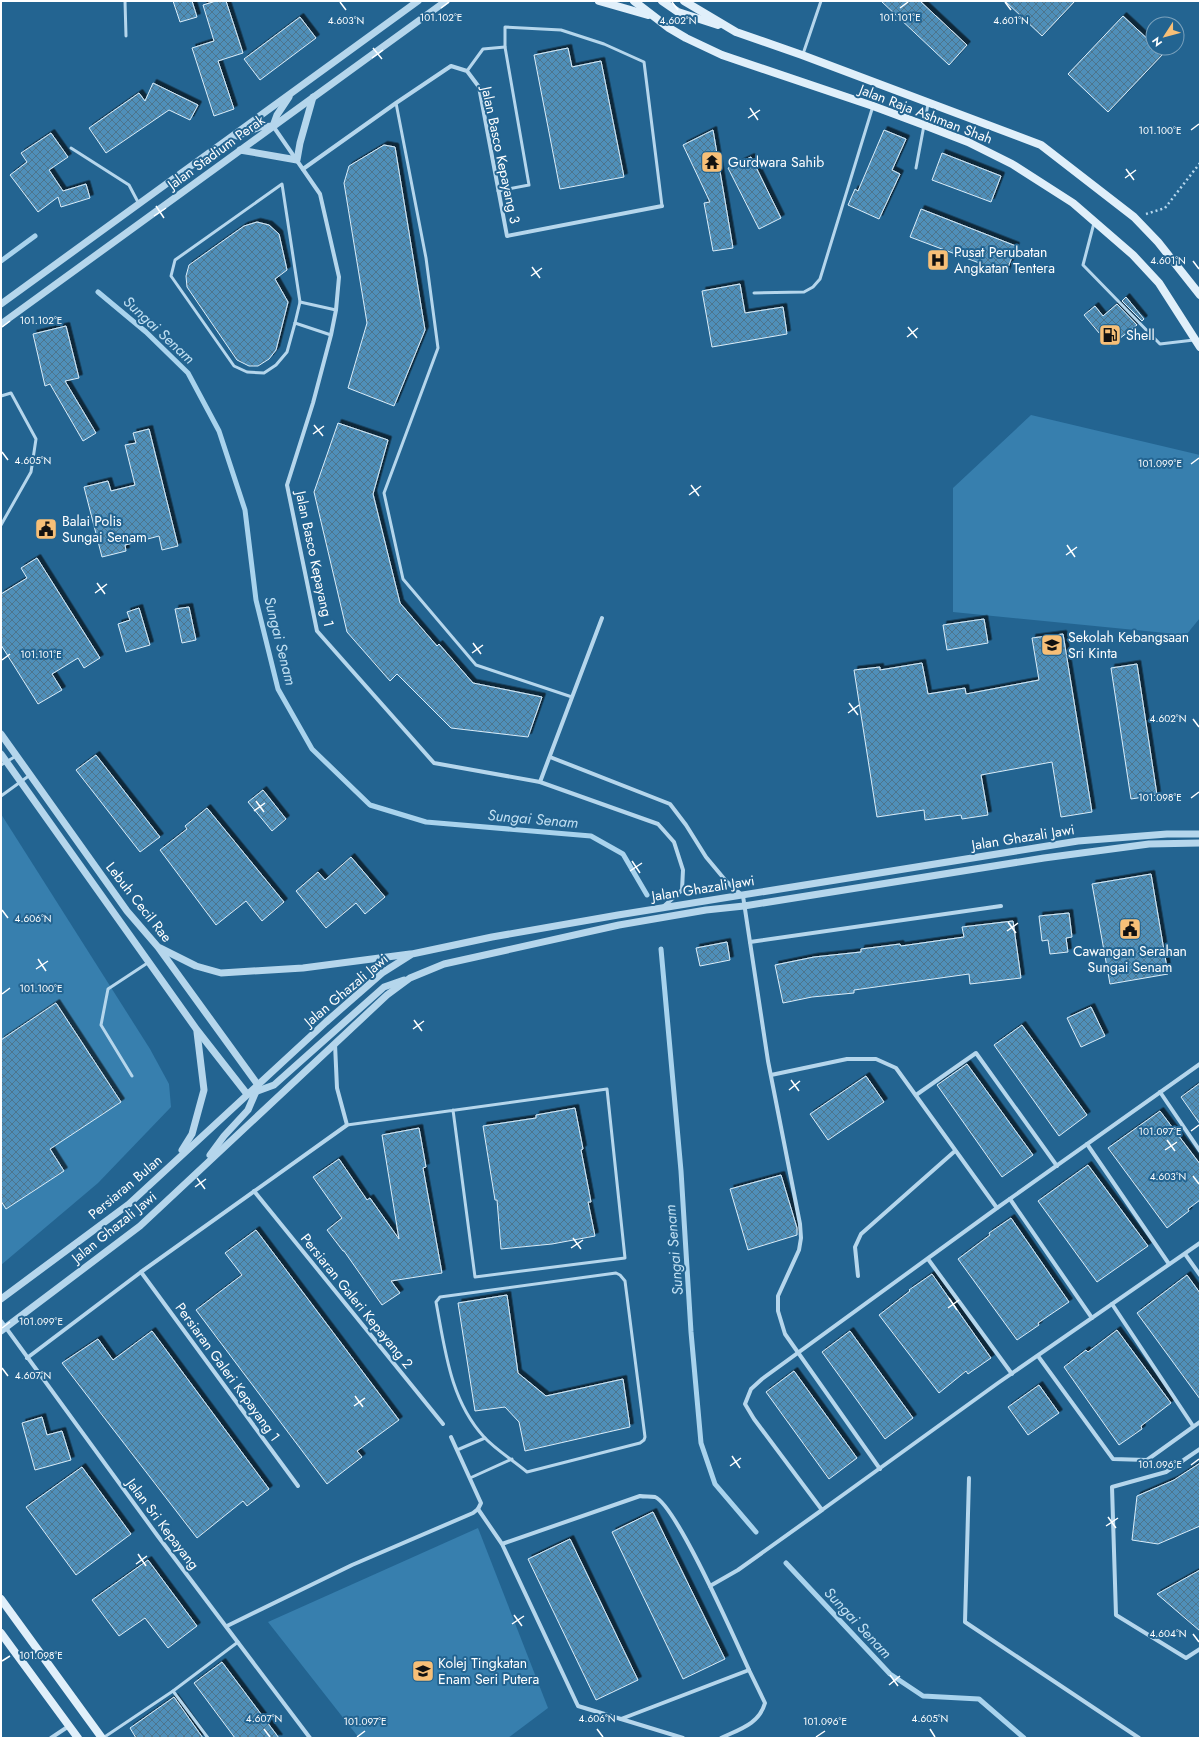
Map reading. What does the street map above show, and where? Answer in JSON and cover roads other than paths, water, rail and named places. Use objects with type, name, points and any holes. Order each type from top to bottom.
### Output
[{"type":"main road","points":[[599,1],[652,16]]},
{"type":"main road","name":"Jalan Raja Ashman Shah","points":[[634,1],[652,16],[686,38],[722,55],[873,106],[924,125],[968,142],[1012,164],[1073,203],[1133,255],[1160,283],[1198,343]]},
{"type":"main road","points":[[662,1],[678,12],[736,32]]},
{"type":"main road","name":"Jalan Raja Ashman Shah","points":[[684,1],[736,32],[802,55],[1041,145],[1134,217],[1158,242],[1200,295]]},
{"type":"main road","points":[[1,1599],[102,1738]]},
{"type":"main road","points":[[1,1633],[78,1738]]},
{"type":"street","name":"Jalan Stadium Perak","points":[[1,324],[446,1]]},
{"type":"street","name":"Jalan Stadium Perak","points":[[1,304],[414,2]]},
{"type":"street","name":"Jalan Basco Kepayang 3","points":[[303,169],[451,66],[467,71],[479,87],[507,236],[662,206]]},
{"type":"street","points":[[227,140],[260,127],[273,126],[277,115],[292,92]]},
{"type":"street","points":[[240,150],[297,160],[302,135],[313,97]]},
{"type":"street","name":"Jalan Basco Kepayang 1","points":[[273,126],[320,194],[340,277],[331,335],[313,403],[287,485],[317,631],[434,763],[540,782],[658,824],[674,842],[683,870],[682,890],[661,908]]},
{"type":"street","points":[[540,782],[602,618]]},
{"type":"street","name":"Lebuh Cecil Rae","points":[[1,734],[128,910],[158,947],[257,1088]]},
{"type":"street","name":"Lebuh Cecil Rae","points":[[1,754],[4,764],[21,782],[197,1030],[247,1094]]},
{"type":"street","points":[[550,757],[670,804],[686,825],[706,857],[726,881],[743,896],[771,1075],[800,1224],[801,1238],[799,1250],[778,1296],[778,1311],[785,1334],[880,1469]]},
{"type":"street","name":"Jalan Ghazali Jawi","points":[[257,1088],[382,973],[412,954],[499,936],[661,908],[1078,841],[1167,834],[1200,834]]},
{"type":"street","name":"Jalan Ghazali Jawi","points":[[3,1330],[140,1226],[335,1042],[387,995],[412,977],[444,964],[553,939],[619,925],[706,910],[744,906],[1044,858],[1149,844],[1200,843]]},
{"type":"street","points":[[750,942],[1001,906]]},
{"type":"street","points":[[158,947],[196,966],[221,973],[303,968],[412,954]]},
{"type":"street","points":[[202,1167],[224,1136],[248,1110],[257,1088],[274,1085],[384,987],[412,977]]},
{"type":"street","points":[[179,1156],[192,1134],[204,1090],[197,1030]]},
{"type":"street","points":[[27,1358],[141,1272],[347,1125],[337,1088],[335,1042]]},
{"type":"street","points":[[916,1095],[976,1053],[1056,1166]]},
{"type":"street","points":[[771,1075],[847,1059],[876,1059],[896,1068],[954,1151],[997,1208]]},
{"type":"street","points":[[822,1510],[754,1419],[745,1404],[751,1389],[997,1208],[1200,1064]]},
{"type":"street","name":"Persiaran Bulan","points":[[1,1299],[129,1204],[247,1094],[257,1088]]},
{"type":"street","points":[[1160,1092],[1200,1151]]},
{"type":"street","points":[[1087,1144],[1169,1264]]},
{"type":"street","points":[[858,1276],[855,1247],[860,1234],[954,1151]]},
{"type":"street","name":"Persiaran Galeri Kepayang 2","points":[[254,1191],[443,1424]]},
{"type":"street","points":[[1010,1199],[1092,1318]]},
{"type":"street","points":[[710,1586],[738,1570],[1012,1374],[1200,1243]]},
{"type":"street","points":[[1184,1254],[1200,1275]]},
{"type":"street","points":[[928,1259],[1012,1374]]},
{"type":"street","name":"Persiaran Galeri Kepayang 1","points":[[141,1272],[298,1486]]},
{"type":"street","points":[[1112,1304],[1193,1426]]},
{"type":"street","name":"Jalan Sri Kepayang","points":[[1,1321],[3,1330],[27,1358],[157,1535],[310,1738]]},
{"type":"street","points":[[1038,1356],[1113,1459],[1147,1460],[1200,1422]]},
{"type":"street","points":[[227,1626],[352,1565],[473,1513],[478,1509],[481,1503],[451,1436]]},
{"type":"street","points":[[1200,1449],[1166,1472],[1112,1487],[1116,1615],[1186,1658],[1200,1649]]},
{"type":"street","points":[[969,1478],[965,1622],[1138,1738]]},
{"type":"street","points":[[502,1544],[640,1496],[655,1497],[668,1508],[710,1586],[765,1702],[762,1712],[753,1722],[721,1738]]},
{"type":"street","points":[[478,1509],[502,1544],[578,1706],[683,1738]]},
{"type":"street","points":[[621,1719],[749,1670]]},
{"type":"street","points":[[51,1738],[69,1726]]},
{"type":"lane","points":[[125,1],[126,36]]},
{"type":"lane","points":[[802,55],[821,1]]},
{"type":"lane","points":[[498,191],[528,185],[505,47],[505,27],[561,30],[604,44],[644,62],[662,206]]},
{"type":"lane","points":[[467,71],[483,49],[505,47]]},
{"type":"lane","points":[[916,168],[928,102]]},
{"type":"lane","points":[[396,103],[426,258],[438,348],[384,493],[403,578],[476,665],[572,697]]},
{"type":"lane","points":[[754,293],[804,292],[813,287],[820,279],[873,106]]},
{"type":"lane","points":[[71,148],[129,185],[139,204]]},
{"type":"lane","points":[[282,184],[300,302],[287,352],[276,365],[264,372],[246,372],[234,366],[172,276],[174,260],[282,184]]},
{"type":"lane","points":[[1095,222],[1083,265],[1160,344],[1198,343]]},
{"type":"lane","points":[[300,302],[336,310]]},
{"type":"lane","points":[[295,323],[331,335]]},
{"type":"lane","points":[[1,396],[11,393],[36,439],[31,472],[1,525]]},
{"type":"lane","points":[[4,764],[17,756]]},
{"type":"lane","points":[[1,796],[30,775]]},
{"type":"lane","points":[[132,1076],[101,1025],[108,989],[149,962]]},
{"type":"lane","points":[[347,1125],[453,1110],[607,1089],[624,1258],[475,1277],[453,1110]]},
{"type":"lane","points":[[616,1273],[620,1275],[625,1280],[645,1437],[644,1440],[527,1472],[485,1438],[468,1417],[449,1373],[436,1302],[437,1299],[440,1297],[600,1275],[616,1273]]},
{"type":"lane","points":[[457,1450],[485,1438]]},
{"type":"lane","points":[[470,1478],[512,1460]]},
{"type":"lane","points":[[102,1738],[174,1691],[239,1642]]},
{"type":"lane","points":[[174,1691],[208,1738]]},
{"type":"waterway","points":[[1,261],[35,236]]},
{"type":"waterway","name":"Sungai Senam","points":[[98,292],[146,332],[188,373],[219,431],[245,510],[256,600],[278,689],[312,749],[370,805],[426,822],[591,836],[623,854],[647,895]]},
{"type":"waterway","name":"Sungai Senam","points":[[661,949],[681,1171],[691,1332],[701,1443],[715,1484],[756,1532]]},
{"type":"waterway","name":"Sungai Senam","points":[[786,1563],[890,1674],[923,1696],[979,1699],[1024,1738]]},
{"type":"place","name":"Gurdwara Sahib","points":[[712,162]]},
{"type":"place","name":"Pusat Perubatan Angkatan Tentera","points":[[938,260]]},
{"type":"place","name":"Shell","points":[[1110,335]]},
{"type":"place","name":"Balai Polis Sungai Senam","points":[[46,529]]},
{"type":"place","name":"Sekolah Kebangsaan Sri Kinta","points":[[1052,645]]},
{"type":"place","name":"Cawangan Serahan Sungai Senam","points":[[1130,929]]},
{"type":"place","name":"Kolej Tingkatan Enam Seri Putera","points":[[423,1671]]}]
